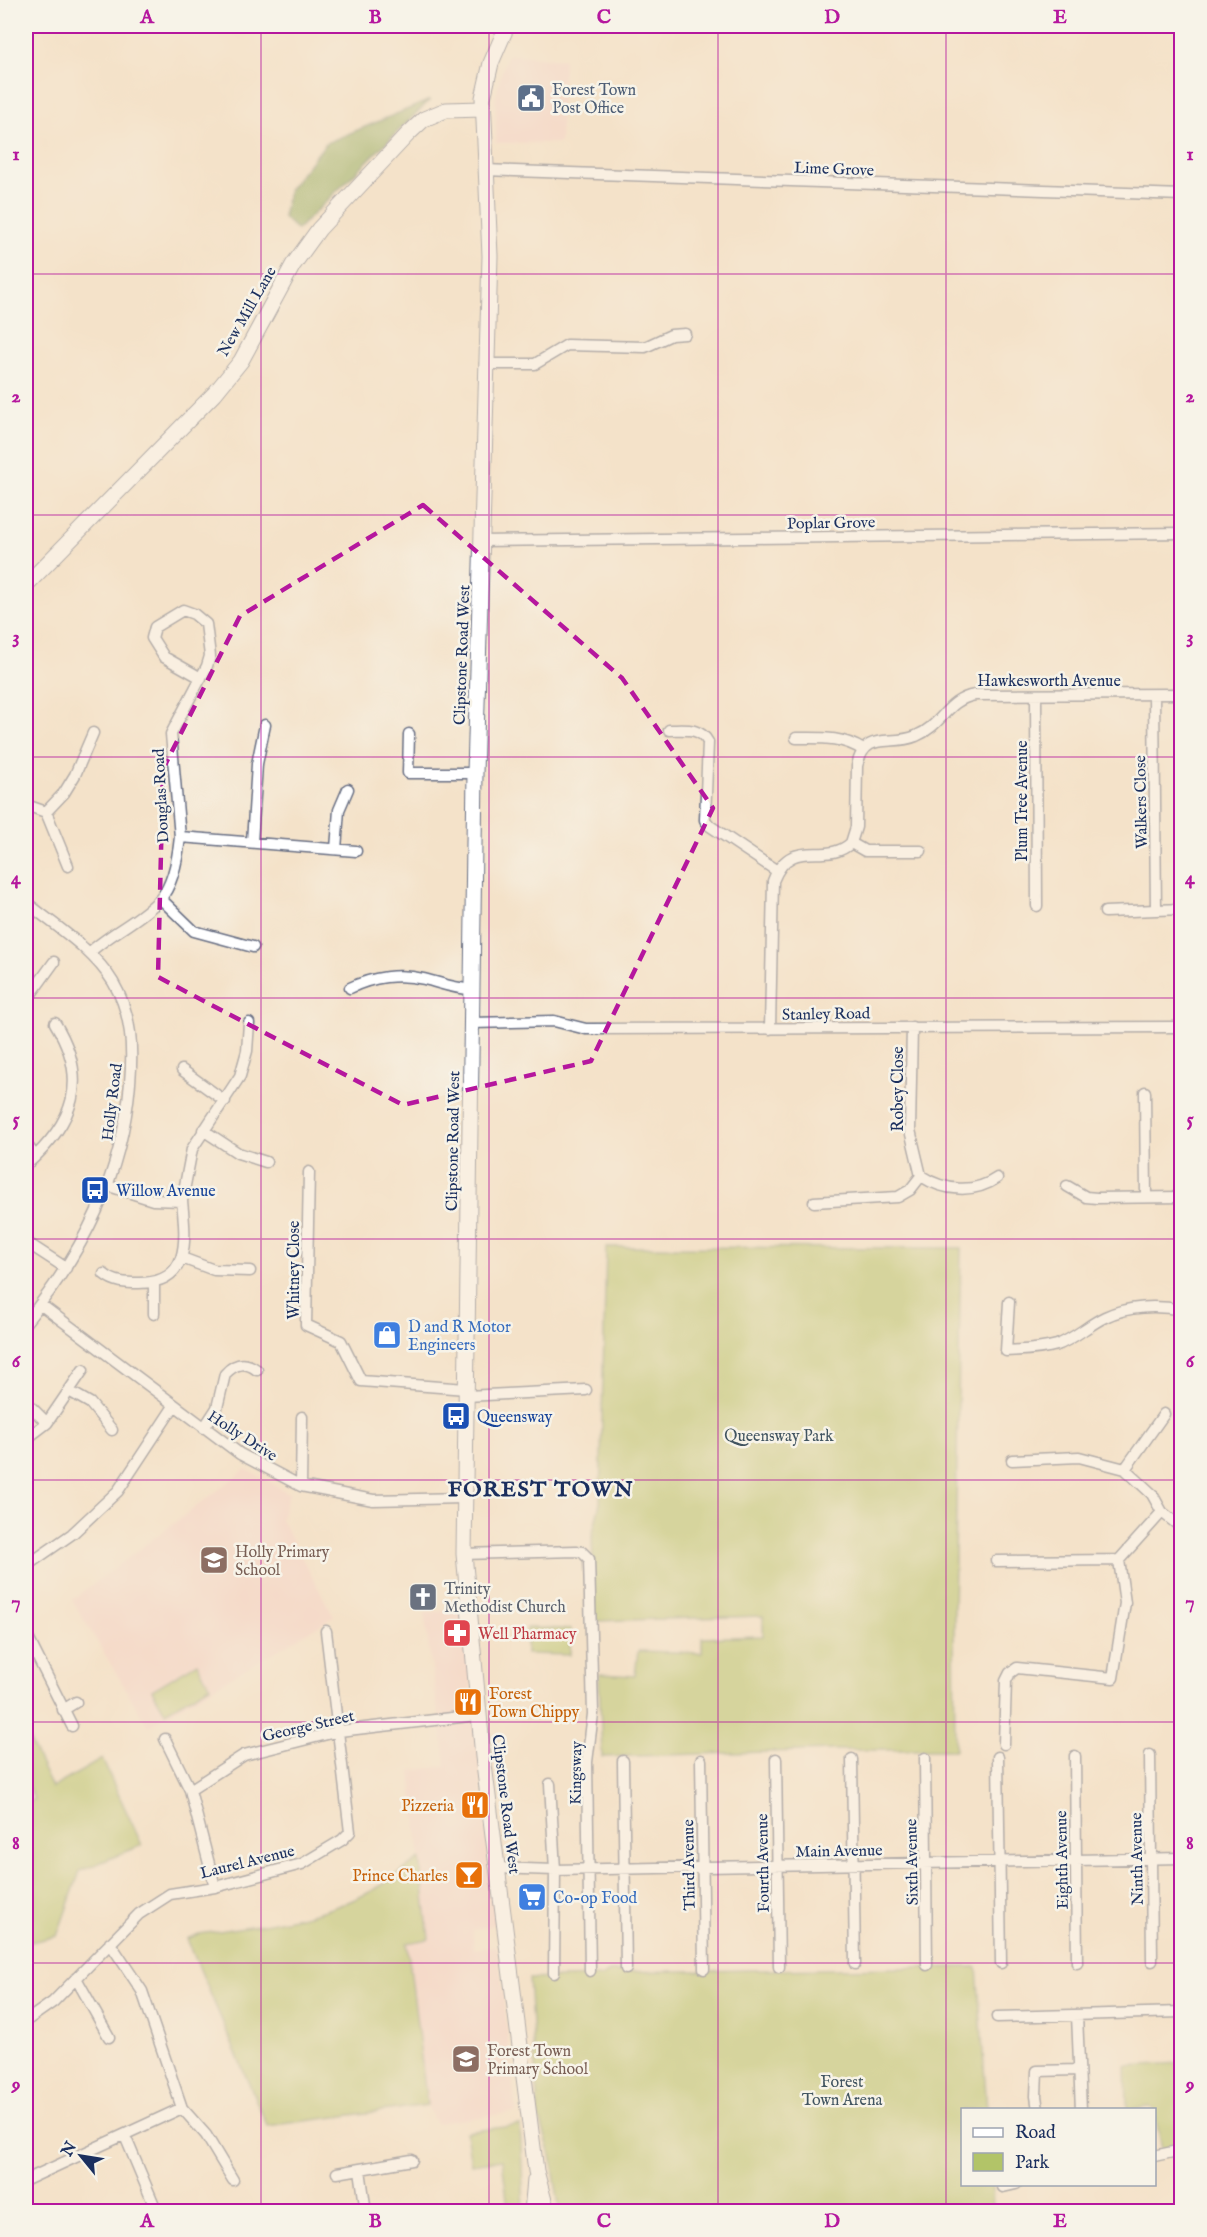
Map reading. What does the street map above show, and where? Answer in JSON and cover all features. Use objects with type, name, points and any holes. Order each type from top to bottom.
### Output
[{"type":"main road","name":"Clipstone Road West","points":[[507,26],[491,63],[483,98],[490,256],[485,364],[475,773],[464,1554],[478,1715],[497,1868],[536,2171],[547,2211]]},
{"type":"main road","name":"New Mill Lane","points":[[26,585],[214,393],[241,361],[293,265],[319,229],[408,134],[424,120],[446,110],[483,109]]},
{"type":"main road","name":"Clipstone Road West","points":[[532,2211],[536,2171]]},
{"type":"street","name":"Lime Grove","points":[[485,170],[1182,195]]},
{"type":"street","points":[[485,364],[535,364],[567,345],[645,347],[671,335],[685,334]]},
{"type":"street","name":"Poplar Grove","points":[[482,541],[1182,533]]},
{"type":"street","name":"Douglas Road","points":[[161,898],[170,881],[180,837],[171,734],[201,678],[210,656],[206,624],[194,614],[183,610],[155,627],[152,638],[164,657],[201,678]]},
{"type":"street","name":"Hawkesworth Avenue","points":[[863,750],[878,741],[899,741],[925,732],[961,697],[1182,694]]},
{"type":"street","name":"Walkers Close","points":[[1154,695],[1156,910]]},
{"type":"street","name":"Plum Tree Avenue","points":[[1036,696],[1037,906]]},
{"type":"street","points":[[252,842],[257,764],[265,725]]},
{"type":"street","points":[[669,729],[697,731],[704,735],[708,742],[704,813],[710,826],[777,871]]},
{"type":"street","points":[[46,812],[64,793],[75,775],[93,733]]},
{"type":"street","points":[[409,734],[408,772],[475,773]]},
{"type":"street","points":[[770,1029],[771,891],[777,871],[783,862],[794,855],[838,852],[851,843],[856,827],[857,766],[863,750],[838,739],[796,738]]},
{"type":"street","points":[[336,849],[339,810],[348,789]]},
{"type":"street","points":[[26,805],[46,812],[68,866]]},
{"type":"street","points":[[180,837],[356,851]]},
{"type":"street","points":[[851,843],[865,851],[921,851]]},
{"type":"street","points":[[89,953],[161,898],[194,931],[253,947]]},
{"type":"street","name":"Holly Road","points":[[26,902],[89,953],[112,980],[125,1005],[132,1034],[127,1116],[122,1144],[109,1186],[66,1268],[26,1322]]},
{"type":"street","points":[[1105,912],[1182,909]]},
{"type":"street","points":[[26,992],[31,994],[54,962]]},
{"type":"street","points":[[350,988],[370,978],[416,978],[454,989],[471,989]]},
{"type":"street","name":"Stanley Road","points":[[471,1023],[554,1021],[586,1029],[1182,1027]]},
{"type":"street","points":[[26,1165],[53,1136],[69,1111],[75,1087],[73,1060],[67,1043],[55,1023]]},
{"type":"street","points":[[104,1274],[122,1283],[154,1283],[172,1275],[182,1258],[184,1239],[182,1201],[192,1149],[240,1076],[247,1051],[249,1023]]},
{"type":"street","name":"Robey Close","points":[[912,1027],[910,1130],[921,1176]]},
{"type":"street","points":[[182,1070],[225,1101]]},
{"type":"street","points":[[1145,1092],[1146,1196]]},
{"type":"street","points":[[203,1130],[238,1153],[266,1162]]},
{"type":"street","points":[[26,1144],[35,1156]]},
{"type":"street","name":"Whitney Close","points":[[309,1172],[306,1325],[341,1341],[361,1381],[466,1393]]},
{"type":"street","points":[[814,1202],[898,1197],[910,1190],[921,1176],[933,1184],[952,1188],[986,1186],[997,1178]]},
{"type":"street","points":[[109,1186],[153,1200],[182,1201]]},
{"type":"street","points":[[1067,1186],[1086,1197],[1182,1197]]},
{"type":"street","points":[[26,1242],[66,1268]]},
{"type":"street","points":[[182,1258],[214,1270],[250,1271]]},
{"type":"street","points":[[154,1283],[154,1314]]},
{"type":"street","points":[[1009,1302],[1006,1351],[1030,1350],[1058,1344],[1106,1316],[1137,1308],[1167,1307],[1182,1310]]},
{"type":"street","name":"Holly Drive","points":[[40,1304],[174,1407],[255,1464],[301,1486],[373,1500],[464,1498]]},
{"type":"street","points":[[204,1428],[217,1408],[225,1374],[238,1364],[250,1365],[257,1370]]},
{"type":"street","points":[[26,1439],[47,1423],[83,1370]]},
{"type":"street","points":[[466,1393],[586,1390]]},
{"type":"street","points":[[69,1391],[90,1403],[112,1430]]},
{"type":"street","points":[[26,1402],[47,1423]]},
{"type":"street","points":[[26,1566],[72,1534],[118,1491],[174,1407]]},
{"type":"street","points":[[1125,1469],[1164,1414]]},
{"type":"street","points":[[301,1486],[302,1417]]},
{"type":"street","points":[[1012,1460],[1079,1457],[1125,1469],[1152,1494],[1162,1512],[1182,1528]]},
{"type":"street","points":[[996,1561],[1119,1560],[1162,1512]]},
{"type":"street","name":"Kingsway","points":[[464,1554],[576,1551],[582,1552],[589,1559],[593,1714],[587,1762],[591,1869],[590,1971]]},
{"type":"street","points":[[1004,1744],[1006,1681],[1010,1673],[1017,1668],[1113,1678],[1125,1603],[1119,1560]]},
{"type":"street","name":"Laurel Avenue","points":[[26,2021],[53,2002],[139,1914],[170,1894],[215,1887],[302,1864],[342,1840],[350,1832],[326,1631]]},
{"type":"street","points":[[26,1634],[72,1726]]},
{"type":"street","points":[[63,1710],[76,1702]]},
{"type":"street","name":"George Street","points":[[190,1790],[244,1755],[339,1731],[478,1715]]},
{"type":"street","points":[[165,1739],[190,1790],[215,1887]]},
{"type":"street","name":"Ninth Avenue","points":[[1150,1755],[1152,1961]]},
{"type":"street","name":"Eighth Avenue","points":[[1075,1756],[1077,1963]]},
{"type":"street","points":[[998,1757],[1002,1963]]},
{"type":"street","name":"Sixth Avenue","points":[[925,1758],[927,1965]]},
{"type":"street","name":"Fourth Avenue","points":[[776,1759],[779,1967]]},
{"type":"street","points":[[852,1759],[855,1964]]},
{"type":"street","name":"Third Avenue","points":[[700,1760],[704,1969]]},
{"type":"street","points":[[623,1761],[626,1970]]},
{"type":"street","points":[[550,1784],[555,1870],[554,1973]]},
{"type":"street","name":"Main Avenue","points":[[497,1868],[625,1869],[1182,1858]]},
{"type":"street","points":[[110,1943],[141,1991],[182,2108],[206,2135],[233,2180]]},
{"type":"street","points":[[76,1978],[108,2037]]},
{"type":"street","points":[[997,2017],[1182,2012]]},
{"type":"street","points":[[1077,2015],[1081,2108]]},
{"type":"street","points":[[1038,2108],[1037,2071],[1078,2070]]},
{"type":"street","points":[[26,2180],[182,2108]]},
{"type":"street","points":[[125,2136],[157,2211]]},
{"type":"street","points":[[1156,2156],[1182,2150]]},
{"type":"street","points":[[337,2172],[412,2160]]},
{"type":"street","points":[[360,2170],[366,2211]]},
{"type":"street","points":[[1003,2187],[1007,2186]]},
{"type":"highlighted area","points":[[423,505],[622,678],[713,808],[591,1061],[403,1105],[158,977],[163,769],[240,616]]},
{"type":"shaded area","points":[[508,54],[564,60],[560,143],[496,143],[496,99],[500,77]]},
{"type":"shaded area","name":"Holly Primary School","points":[[246,1469],[289,1493],[281,1519],[334,1617],[148,1726],[72,1600]]},
{"type":"shaded area","points":[[463,1608],[496,1924],[472,1930],[474,1949],[498,1947],[516,2112],[436,2123],[427,2105],[407,1943],[428,1939],[411,1771],[446,1766],[424,1613]]},
{"type":"green space","points":[[430,100],[297,230],[283,217],[289,189],[326,143]]},
{"type":"green space","name":"Queensway Park","points":[[606,1247],[961,1248],[954,1613],[955,1750],[832,1750],[602,1757],[599,1674],[635,1676],[638,1651],[702,1653],[702,1638],[763,1636],[763,1616],[595,1621],[592,1536],[600,1503]]},
{"type":"green space","points":[[527,1628],[571,1629],[570,1655],[526,1654]]},
{"type":"green space","points":[[197,1663],[210,1686],[165,1712],[152,1690]]},
{"type":"green space","points":[[26,1733],[52,1788],[102,1759],[142,1845],[80,1871],[57,1936],[26,1943],[26,1804],[34,1799],[26,1782]]},
{"type":"green space","points":[[420,1859],[429,1939],[407,1943],[427,2105],[267,2126],[187,1939],[199,1934],[269,1923],[339,1906],[382,1885]]},
{"type":"green space","name":"Forest Town Arena","points":[[977,1967],[987,2108],[961,2108],[961,2186],[992,2186],[993,2211],[560,2211],[551,2155],[538,2112],[529,1979],[601,1977],[610,1972]]},
{"type":"green space","points":[[1181,2063],[1181,2145],[1162,2149],[1156,2108],[1127,2108],[1126,2066]]},
{"type":"green space","points":[[520,2125],[524,2211],[477,2211],[508,2207],[502,2160],[471,2164],[466,2132]]},
{"type":"place","name":"Forest Town Post Office","points":[[531,98]]},
{"type":"place","name":"Willow Avenue","points":[[95,1190]]},
{"type":"place","name":"D and R Motor Engineers","points":[[387,1335]]},
{"type":"place","name":"Queensway","points":[[456,1416]]},
{"type":"place","name":"Holly Primary School","points":[[214,1560]]},
{"type":"place","name":"Trinity Methodist Church","points":[[423,1597]]},
{"type":"place","name":"Well Pharmacy","points":[[457,1633]]},
{"type":"place","name":"Forest Town Chippy","points":[[468,1702]]},
{"type":"place","name":"Pizzeria","points":[[475,1805]]},
{"type":"place","name":"Prince Charles","points":[[469,1875]]},
{"type":"place","name":"Co-op Food","points":[[532,1897]]},
{"type":"place","name":"Forest Town Primary School","points":[[466,2059]]},
{"type":"district","name":"FOREST TOWN","points":[[541,1488]]}]
